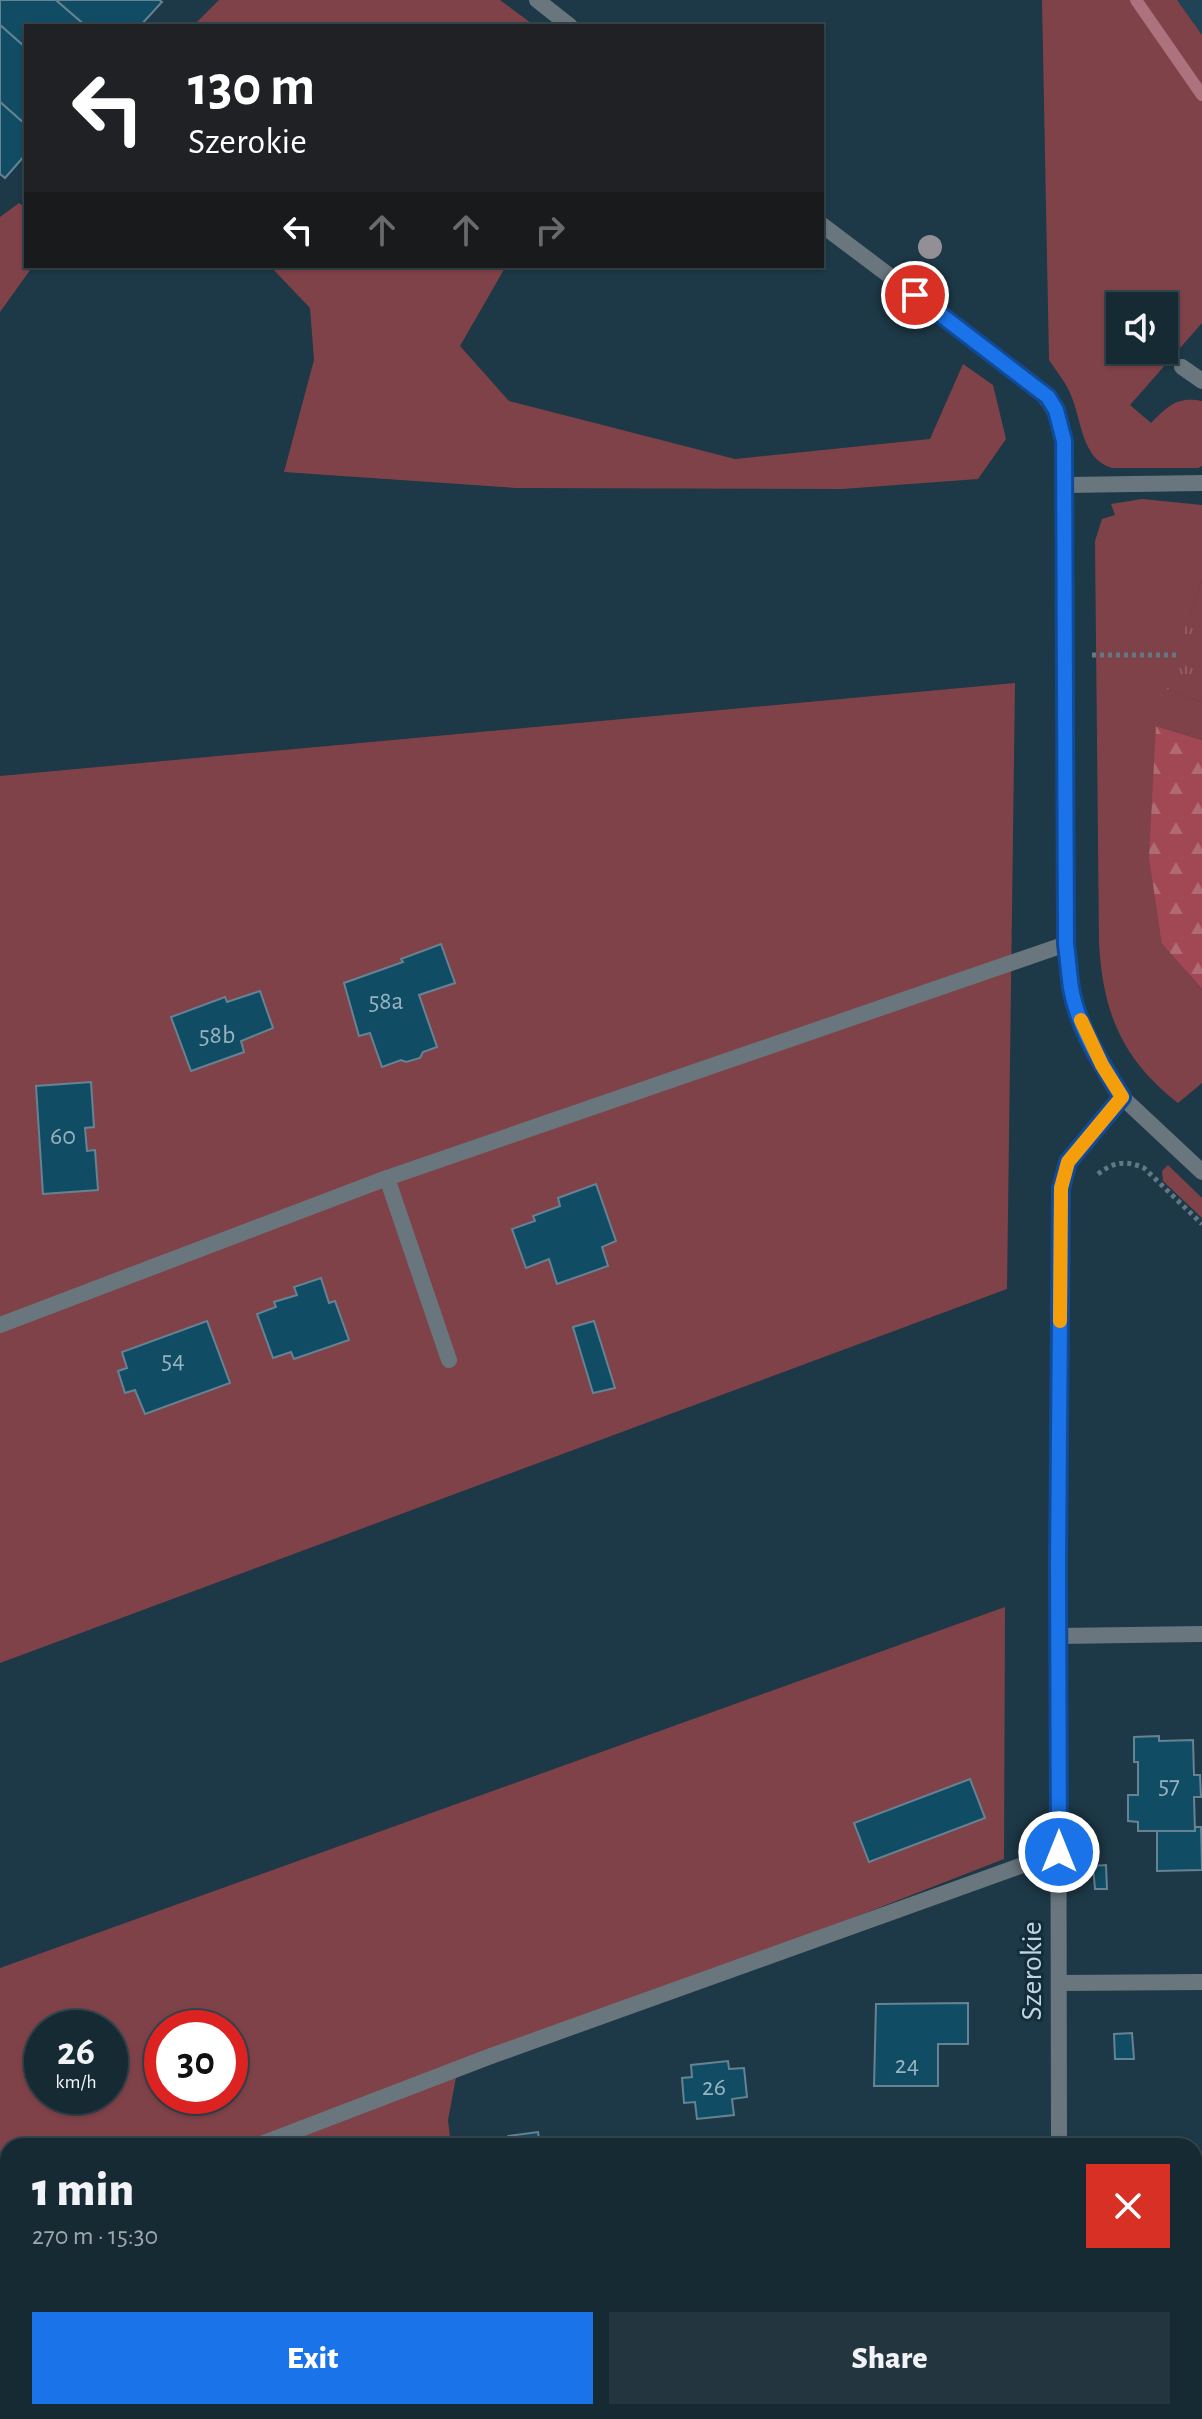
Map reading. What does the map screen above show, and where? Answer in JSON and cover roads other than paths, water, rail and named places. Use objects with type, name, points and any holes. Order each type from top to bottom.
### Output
[{"type":"street","points":[[537,0],[567,24]]},
{"type":"street","points":[[824,227],[1048,397],[1061,425],[1066,485],[1066,944],[1071,990],[1077,1012],[1102,1065],[1122,1097],[1202,1172]]},
{"type":"street","points":[[1182,367],[1202,381]]},
{"type":"street","points":[[1066,485],[1202,483]]},
{"type":"street","points":[[0,1325],[387,1178],[1066,944]]},
{"type":"street","name":"Szerokie","points":[[1059,2138],[1061,1188],[1068,1162],[1122,1097]]},
{"type":"street","points":[[387,1178],[449,1360]]},
{"type":"street","points":[[1058,1636],[1202,1634]]},
{"type":"street","points":[[277,2138],[491,2056],[1059,1852]]},
{"type":"street","points":[[1060,1983],[1202,1982]]},
{"type":"waterway","points":[[1136,0],[1202,95]]}]
